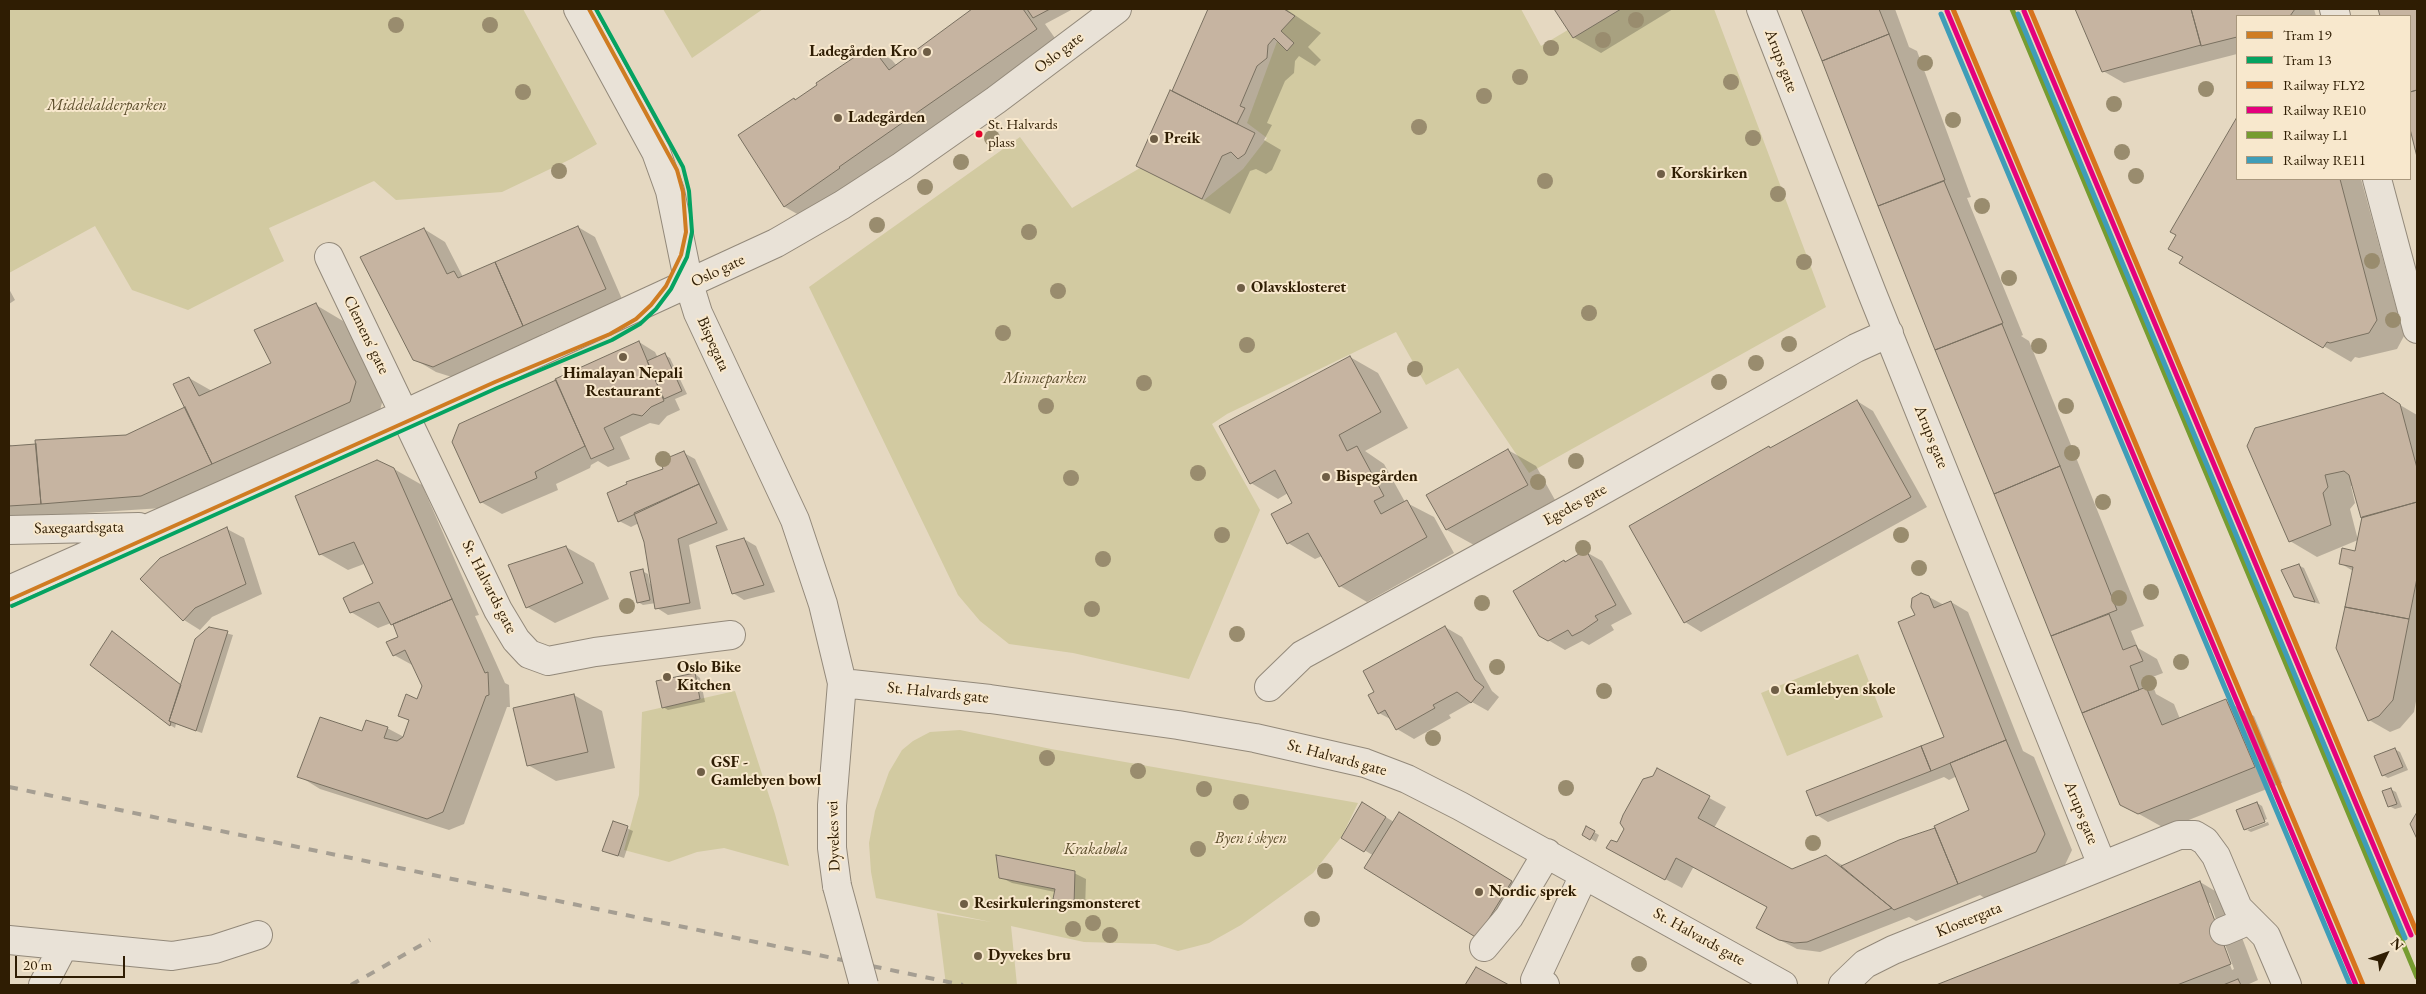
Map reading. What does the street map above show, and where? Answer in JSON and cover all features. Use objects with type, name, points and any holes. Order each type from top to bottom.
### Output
[{"type":"street","name":"Bispegata","points":[[578,9],[640,120],[664,171],[670,191],[689,284],[698,313],[795,520],[823,604],[842,683]]},
{"type":"street","name":"Oslo gate","points":[[9,590],[406,413],[776,243],[842,205],[996,100],[1116,9]]},
{"type":"street","name":"Arups gate","points":[[1761,9],[2102,866]]},
{"type":"street","points":[[2377,180],[2417,329]]},
{"type":"street","name":"Clemens' gate","points":[[329,256],[406,413]]},
{"type":"street","name":"Egedes gate","points":[[1269,687],[1302,655],[1580,503],[1856,348],[1889,333]]},
{"type":"street","name":"St. Halvards gate","points":[[406,413],[423,454],[498,610],[516,640],[529,654],[548,661],[595,652],[731,635]]},
{"type":"street","name":"Saxegaardsgata","points":[[9,530],[150,527]]},
{"type":"street","name":"St. Halvards gate","points":[[842,683],[944,693],[1255,738],[1322,751],[1365,762],[1407,779],[1547,853],[1783,985]]},
{"type":"street","name":"Dyvekes vei","points":[[842,683],[832,805],[832,848],[837,886],[864,985]]},
{"type":"street","name":"Klostergata","points":[[1842,985],[1865,964],[1893,950],[2179,835],[2195,835],[2205,841],[2216,856],[2238,908],[2266,936],[2287,985]]},
{"type":"street","points":[[1484,947],[1509,916],[1547,853]]},
{"type":"street","points":[[1545,985],[1535,980],[1584,875]]},
{"type":"street","points":[[2224,931],[2250,920]]},
{"type":"street","points":[[9,940],[63,947],[172,956],[215,950],[258,935]]},
{"type":"street","points":[[43,985],[63,947]]},
{"type":"green space","name":"Middelalderparken","points":[[9,9],[523,9],[597,144],[571,159],[502,192],[396,200],[374,181],[269,228],[284,261],[188,310],[132,290],[95,226],[9,273]]},
{"type":"green space","points":[[663,9],[763,9],[692,58]]},
{"type":"green space","name":"Minneparken","points":[[1276,9],[1521,9],[1541,46],[1603,9],[1714,9],[1826,307],[1529,473],[1458,368],[1426,385],[1396,332],[1227,414],[1212,424],[1260,510],[1189,679],[1073,653],[1009,644],[980,621],[958,595],[809,287],[1020,137],[1072,208],[1140,168],[1204,200],[1243,169],[1267,138],[1247,123],[1286,17]]},
{"type":"green space","points":[[1858,654],[1883,717],[1787,756],[1761,693]]},
{"type":"green space","name":"GSF - Gamlebyen bowl","points":[[735,691],[775,814],[789,866],[724,848],[697,852],[669,862],[624,850],[639,795],[642,712]]},
{"type":"green space","name":"Krakabøla","points":[[960,730],[1051,749],[1358,803],[1342,836],[1313,873],[1241,925],[1209,943],[1178,951],[1155,944],[1084,942],[1011,926],[1017,985],[946,985],[937,913],[991,922],[876,898],[871,872],[869,843],[875,811],[889,772],[902,750],[913,741],[930,732]]},
{"type":"building","name":"Ladegården","points":[[972,9],[1023,9],[1037,29],[784,207],[738,135],[794,98],[795,100],[817,85],[816,83],[871,46],[889,70]]},
{"type":"building","points":[[1027,9],[1050,9],[1033,18]]},
{"type":"building","points":[[1208,9],[1284,9],[1295,16],[1281,31],[1294,43],[1287,51],[1274,38],[1268,45],[1267,58],[1257,66],[1240,106],[1245,108],[1237,124],[1172,91]]},
{"type":"building","points":[[1554,9],[1621,9],[1573,38]]},
{"type":"building","points":[[1801,9],[1879,9],[1889,34],[1822,61]]},
{"type":"building","points":[[2075,9],[2191,9],[2201,45],[2102,72]]},
{"type":"building","points":[[2191,9],[2295,9],[2291,15],[2236,15],[2236,37],[2201,46]]},
{"type":"building","points":[[2378,9],[2417,9],[2417,90],[2411,92],[2411,15],[2380,15]]},
{"type":"building","points":[[1889,34],[1945,180],[1878,206],[1822,61]]},
{"type":"building","points":[[1170,90],[1255,133],[1245,154],[1238,159],[1231,152],[1222,156],[1202,199],[1136,166]]},
{"type":"building","points":[[2417,90],[2417,157],[2411,133],[2411,92]]},
{"type":"building","points":[[2236,119],[2236,180],[2340,180],[2377,320],[2369,333],[2330,343],[2327,342],[2323,348],[2179,263],[2183,257],[2168,249],[2176,235],[2170,232]]},
{"type":"building","points":[[1944,181],[2003,323],[1935,350],[1878,206]]},
{"type":"building","points":[[578,226],[606,289],[523,326],[495,262]]},
{"type":"building","points":[[424,228],[447,274],[454,271],[458,278],[495,262],[523,326],[433,367],[413,360],[360,257]]},
{"type":"building","points":[[316,303],[356,382],[350,402],[212,464],[173,384],[189,377],[199,396],[271,363],[254,330]]},
{"type":"building","points":[[2002,324],[2060,466],[1994,494],[1935,350]]},
{"type":"building","points":[[639,341],[664,401],[651,407],[642,416],[633,414],[604,428],[614,449],[591,459],[555,379]]},
{"type":"building","points":[[665,353],[682,391],[664,399],[647,361]]},
{"type":"building","name":"Bispegården","points":[[1350,356],[1381,412],[1339,435],[1347,451],[1357,446],[1384,496],[1374,501],[1381,514],[1407,500],[1427,537],[1339,587],[1308,533],[1287,544],[1271,514],[1292,503],[1275,470],[1250,484],[1219,426]]},
{"type":"building","points":[[556,380],[585,446],[535,472],[537,478],[480,503],[452,442],[459,424]]},
{"type":"building","points":[[2383,393],[2400,404],[2417,468],[2417,502],[2361,518],[2349,475],[2344,471],[2325,475],[2328,487],[2323,493],[2331,525],[2289,542],[2247,446],[2255,428]]},
{"type":"building","points":[[1857,400],[1911,497],[1684,623],[1629,526],[1769,446],[1770,448]]},
{"type":"building","points":[[185,407],[212,464],[141,496],[41,504],[35,440],[126,435]]},
{"type":"building","points":[[36,444],[41,504],[9,506],[9,446]]},
{"type":"building","points":[[1508,449],[1528,485],[1446,530],[1426,495]]},
{"type":"building","points":[[684,451],[699,484],[618,522],[607,493],[627,484],[626,482],[663,469],[660,461]]},
{"type":"building","points":[[377,460],[394,468],[452,599],[391,625],[379,602],[350,613],[343,598],[373,583],[354,542],[319,555],[295,496]]},
{"type":"building","points":[[2060,466],[2117,610],[2051,636],[1994,494]]},
{"type":"building","points":[[699,484],[717,523],[678,539],[690,603],[655,609],[644,542],[634,513]]},
{"type":"building","points":[[2417,502],[2417,578],[2409,619],[2345,607],[2353,567],[2339,564],[2342,548],[2355,551],[2362,517]]},
{"type":"building","points":[[227,527],[246,584],[195,608],[183,621],[140,579],[160,558]]},
{"type":"building","points":[[744,538],[764,585],[732,594],[716,546]]},
{"type":"building","points":[[566,546],[583,583],[526,608],[508,565]]},
{"type":"building","points":[[1586,550],[1616,605],[1595,616],[1598,620],[1582,631],[1572,636],[1568,630],[1548,641],[1539,636],[1513,591],[1564,560],[1565,562]]},
{"type":"building","points":[[2299,564],[2315,602],[2294,597],[2281,570]]},
{"type":"building","points":[[643,569],[650,600],[637,603],[630,572]]},
{"type":"building","points":[[1921,593],[1929,596],[1934,608],[1951,601],[2006,740],[1931,771],[1921,746],[1944,737],[1898,622],[1915,615],[1911,607],[1912,598]]},
{"type":"building","points":[[452,599],[485,673],[488,672],[489,695],[486,696],[443,812],[427,819],[297,777],[320,717],[362,731],[366,720],[388,727],[384,738],[397,741],[403,737],[409,720],[398,716],[406,694],[417,699],[422,686],[405,650],[393,656],[386,642],[398,637],[393,624]]},
{"type":"building","points":[[2345,607],[2409,619],[2393,700],[2379,716],[2368,721],[2336,648]]},
{"type":"building","points":[[2109,614],[2123,650],[2136,645],[2143,661],[2130,666],[2139,690],[2082,713],[2051,636]]},
{"type":"building","points":[[1445,626],[1475,680],[1484,687],[1471,703],[1457,692],[1433,705],[1435,708],[1396,730],[1385,710],[1378,714],[1368,695],[1374,692],[1363,671]]},
{"type":"building","points":[[209,627],[228,631],[196,731],[169,721],[195,639]]},
{"type":"building","points":[[112,631],[181,685],[169,721],[171,722],[170,726],[90,665]]},
{"type":"building","points":[[695,673],[700,699],[662,708],[656,681]]},
{"type":"building","points":[[2146,687],[2162,725],[2226,699],[2255,767],[2138,814],[2120,805],[2082,713]]},
{"type":"building","points":[[574,694],[588,752],[527,766],[513,708]]},
{"type":"building","points":[[2006,740],[2045,834],[2036,852],[1958,884],[1934,826],[1969,810],[1950,763]]},
{"type":"building","points":[[1921,746],[1931,771],[1816,816],[1806,791]]},
{"type":"building","points":[[2395,748],[2403,767],[2382,776],[2374,756]]},
{"type":"building","points":[[1657,768],[1710,796],[1698,818],[1792,869],[1826,855],[1892,908],[1807,942],[1794,943],[1779,940],[1756,928],[1767,907],[1676,858],[1665,880],[1606,848],[1611,840],[1617,842],[1624,829],[1620,823],[1623,815],[1643,779],[1653,776]]},
{"type":"building","points":[[2391,788],[2397,804],[2388,807],[2382,791]]},
{"type":"building","points":[[1362,802],[1386,817],[1364,852],[1341,838]]},
{"type":"building","points":[[2257,802],[2265,822],[2244,830],[2236,810]]},
{"type":"building","points":[[1399,812],[1512,881],[1477,938],[1364,868]]},
{"type":"building","points":[[2417,812],[2417,839],[2410,824]]},
{"type":"building","points":[[613,821],[628,826],[618,856],[602,851]]},
{"type":"building","points":[[1586,826],[1595,831],[1590,840],[1582,835]]},
{"type":"building","points":[[1935,828],[1958,884],[1894,910],[1841,866],[1899,840]]},
{"type":"building","points":[[1065,848],[1071,850],[1069,855],[1063,853]]},
{"type":"building","points":[[996,855],[1075,871],[1074,905],[1053,899],[1055,889],[999,878]]},
{"type":"building","points":[[2200,881],[2231,964],[2177,985],[1936,985]]},
{"type":"building","points":[[1476,967],[1509,985],[1465,985]]},
{"type":"building","points":[[2238,979],[2241,985],[2223,985]]},
{"type":"railway","points":[[9,787],[963,985]]},
{"type":"railway","points":[[351,985],[430,940]]},
{"type":"tram line","name":"19","points":[[9,600],[495,382],[610,334],[636,319],[651,305],[666,286],[681,255],[686,232],[683,192],[677,170],[589,9]]},
{"type":"tram line","name":"13","points":[[12,606],[497,388],[612,340],[640,324],[656,309],[671,289],[687,257],[692,232],[689,191],[683,167],[596,9]]},
{"type":"rail line","name":"FLY2","points":[[1953,9],[2363,985]]},
{"type":"rail line","name":"L1","points":[[2012,9],[2417,977]]},
{"type":"rail line","name":"FLY2","points":[[2030,9],[2417,933]]},
{"type":"rail line","name":"RE10","points":[[1947,11],[2356,985]]},
{"type":"rail line","name":"RE10","points":[[2024,11],[2411,935]]},
{"type":"rail line","name":"RE11","points":[[1941,14],[2350,985]]},
{"type":"rail line","name":"RE11","points":[[2018,14],[2405,938]]},
{"type":"place","name":"Ladegården Kro","points":[[927,52]]},
{"type":"place","name":"Ladegården","points":[[838,118]]},
{"type":"place","name":"St. Halvards plass","points":[[979,134]]},
{"type":"place","name":"Preik","points":[[1154,139]]},
{"type":"place","name":"Korskirken","points":[[1661,174]]},
{"type":"place","name":"Olavsklosteret","points":[[1241,288]]},
{"type":"place","name":"Himalayan Nepali Restaurant","points":[[623,357]]},
{"type":"place","name":"Bispegården","points":[[1326,477]]},
{"type":"place","name":"Oslo Bike Kitchen","points":[[667,677]]},
{"type":"place","name":"Gamlebyen skole","points":[[1775,690]]},
{"type":"place","name":"GSF - Gamlebyen bowl","points":[[701,772]]},
{"type":"place","name":"Nordic sprek","points":[[1479,892]]},
{"type":"place","name":"Resirkuleringsmonsteret","points":[[964,904]]},
{"type":"place","name":"Dyvekes bru","points":[[978,956]]},
{"type":"park label","name":"Byen i skyen","points":[[1251,839]]}]
